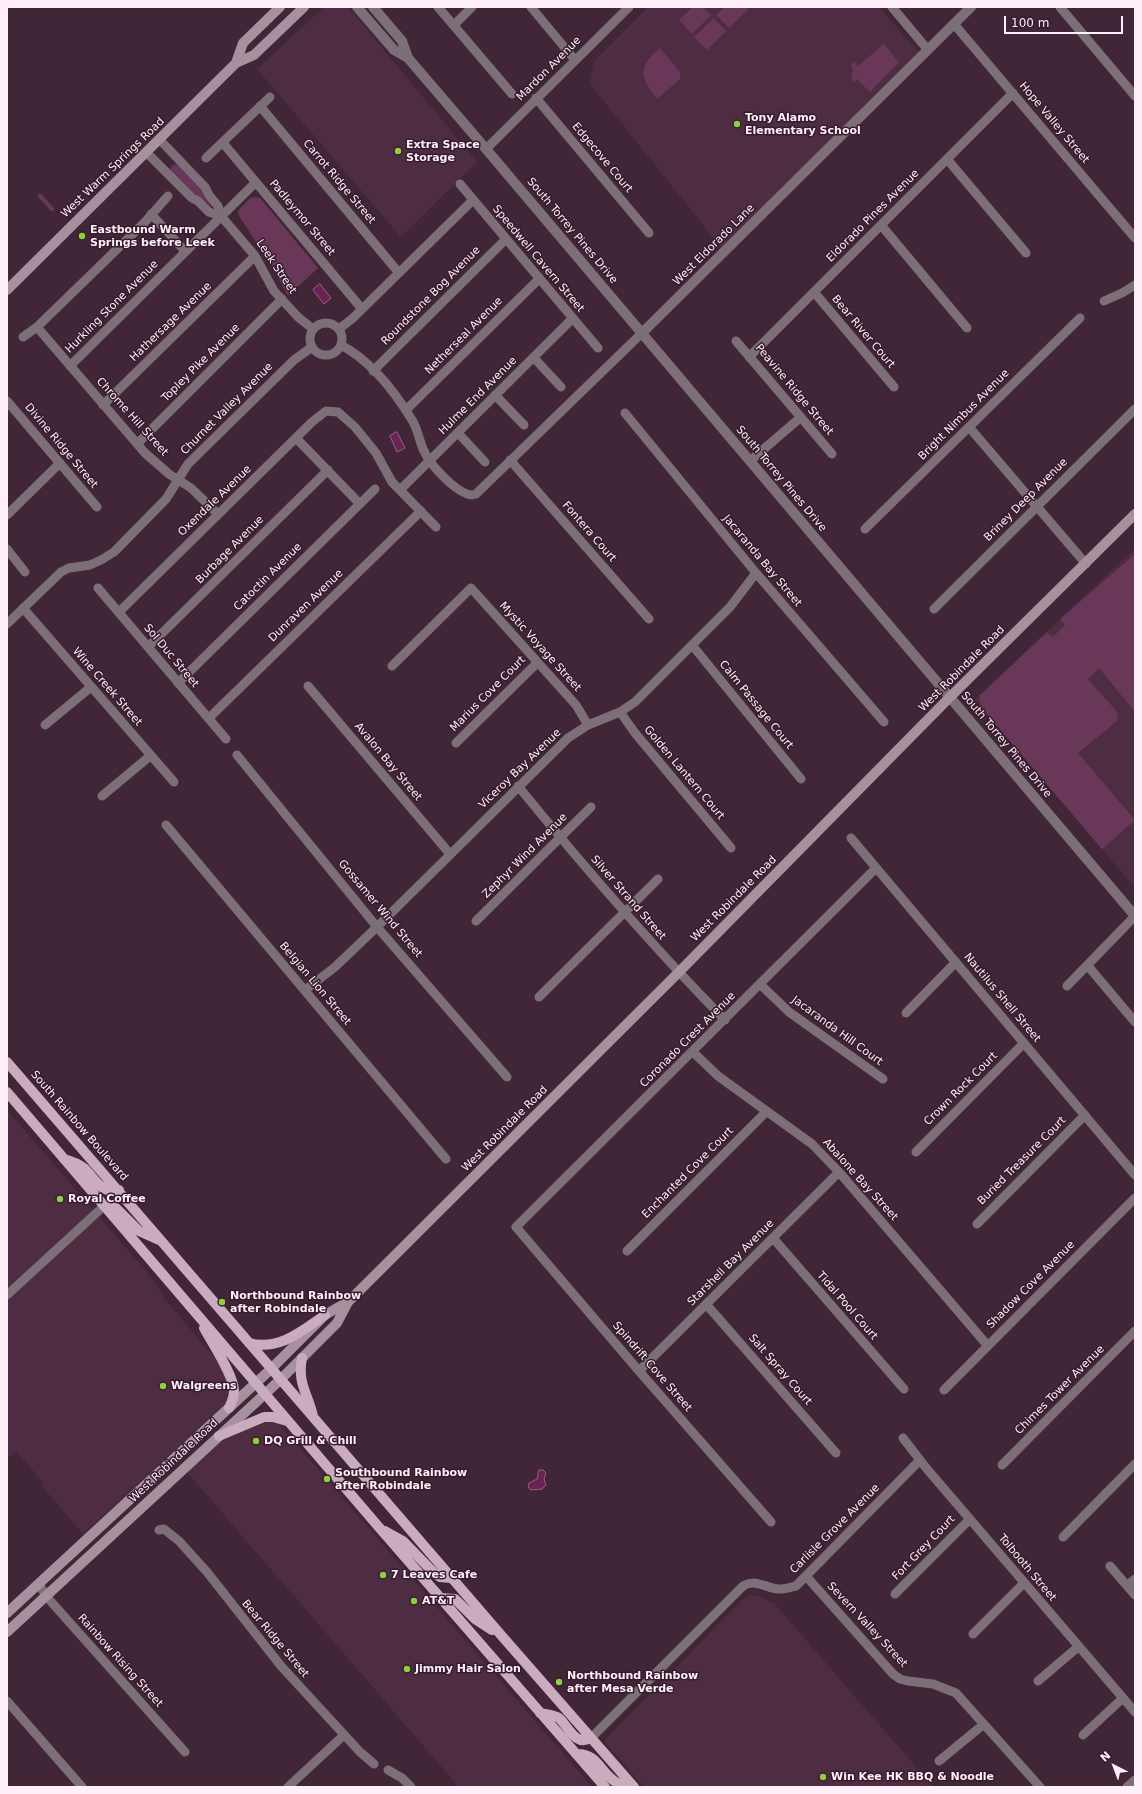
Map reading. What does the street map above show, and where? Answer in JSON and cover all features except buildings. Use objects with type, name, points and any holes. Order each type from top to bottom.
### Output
[{"type":"main road","name":"West Warm Springs Road","points":[[236,63],[243,43],[280,7]]},
{"type":"main road","name":"West Warm Springs Road","points":[[7,290],[236,63],[254,55],[304,7]]},
{"type":"main road","name":"West Robindale Road","points":[[7,1613],[271,1369],[325,1315],[349,1301],[678,973],[950,697],[1135,514]]},
{"type":"main road","name":"South Rainbow Boulevard","points":[[7,1062],[119,1190],[249,1344],[451,1578],[634,1787]]},
{"type":"main road","points":[[7,1092],[440,1598],[605,1787]]},
{"type":"main road","points":[[64,1159],[74,1162],[84,1168],[102,1188],[110,1191],[119,1190]]},
{"type":"main road","points":[[104,1206],[116,1208],[139,1231],[162,1242]]},
{"type":"main road","name":"West Robindale Road","points":[[7,1632],[280,1380],[337,1323],[349,1301]]},
{"type":"main road","points":[[196,1312],[232,1380],[234,1396],[229,1408]]},
{"type":"main road","points":[[249,1344],[263,1346],[280,1343],[296,1335],[325,1315]]},
{"type":"main road","points":[[302,1358],[300,1379],[310,1401],[313,1418]]},
{"type":"main road","points":[[218,1436],[264,1417],[272,1417],[288,1421]]},
{"type":"main road","points":[[138,1510],[146,1496],[166,1474],[164,1468]]},
{"type":"main road","points":[[380,1528],[403,1541],[434,1574],[440,1577],[451,1578]]},
{"type":"main road","points":[[440,1598],[455,1599],[475,1620],[501,1635]]},
{"type":"main road","points":[[540,1713],[558,1717],[578,1738],[587,1740],[591,1738]]},
{"type":"main road","points":[[576,1754],[583,1754],[592,1758],[613,1780],[626,1787]]},
{"type":"street","name":"South Torrey Pines Drive","points":[[357,7],[394,50],[408,58],[486,149],[1135,916]]},
{"type":"street","name":"South Torrey Pines Drive","points":[[373,7],[402,41],[408,58]]},
{"type":"street","points":[[438,7],[512,94]]},
{"type":"street","points":[[454,25],[472,7]]},
{"type":"street","points":[[531,7],[575,60]]},
{"type":"street","name":"Mardon Avenue","points":[[486,149],[629,7]]},
{"type":"street","points":[[892,7],[928,50]]},
{"type":"street","name":"West Eldorado Lane","points":[[430,460],[457,489],[469,495],[476,494],[642,333],[971,7]]},
{"type":"street","points":[[1060,7],[1135,96]]},
{"type":"street","name":"Hope Valley Street","points":[[954,24],[1135,238]]},
{"type":"street","name":"Eldorado Pines Avenue","points":[[750,357],[1013,93]]},
{"type":"street","points":[[206,158],[270,97]]},
{"type":"street","name":"Edgecove Court","points":[[536,98],[649,233]]},
{"type":"street","name":"Carrot Ridge Street","points":[[260,106],[399,273]]},
{"type":"street","name":"Leek Street","points":[[160,139],[205,187],[208,195],[218,206],[221,216],[255,256],[274,290],[305,324],[313,329]]},
{"type":"street","name":"Padleymor Street","points":[[223,143],[362,309]]},
{"type":"street","name":"Leek Street","points":[[146,152],[192,198],[198,201],[209,212],[221,216]]},
{"type":"street","points":[[947,159],[1026,253]]},
{"type":"street","name":"Hurkling Stone Avenue","points":[[70,366],[256,182]]},
{"type":"street","name":"Speedwell Cavern Street","points":[[460,184],[598,348]]},
{"type":"street","points":[[23,338],[37,327],[168,196]]},
{"type":"street","points":[[339,329],[362,309],[473,200]]},
{"type":"street","points":[[151,214],[185,251]]},
{"type":"street","points":[[881,225],[967,328]]},
{"type":"street","name":"Roundstone Bog Avenue","points":[[373,371],[506,239]]},
{"type":"street","name":"Hathersage Avenue","points":[[103,405],[255,256]]},
{"type":"street","name":"Netherseal Avenue","points":[[406,410],[539,279]]},
{"type":"street","points":[[1104,301],[1122,293],[1135,284]]},
{"type":"street","name":"Bear River Court","points":[[814,292],[894,387]]},
{"type":"street","name":"Topley Pike Avenue","points":[[137,444],[282,299]]},
{"type":"street","name":"Hulme End Avenue","points":[[400,490],[573,318]]},
{"type":"street","name":"Bright Nimbus Avenue","points":[[864,529],[1080,318]]},
{"type":"street","points":[[326,322],[331,323],[339,329],[342,340],[341,345],[334,352],[324,355],[312,347],[310,338],[313,329],[317,325],[326,322]]},
{"type":"street","name":"Chrome Hill Street","points":[[37,327],[137,444],[159,465],[191,488],[218,514]]},
{"type":"street","name":"Peavine Ridge Street","points":[[736,341],[832,454]]},
{"type":"street","points":[[341,345],[357,355],[395,394],[417,429],[424,453],[430,460]]},
{"type":"street","name":"Churnet Valley Avenue","points":[[23,608],[61,572],[74,567],[90,565],[114,552],[166,499],[188,464],[294,360],[312,347]]},
{"type":"street","points":[[534,358],[561,387]]},
{"type":"street","points":[[495,395],[524,424]]},
{"type":"street","name":"Divine Ridge Street","points":[[7,400],[97,507]]},
{"type":"street","name":"Briney Deep Avenue","points":[[934,608],[1135,409]]},
{"type":"street","name":"Oxendale Avenue","points":[[119,612],[321,413],[330,410],[338,412],[344,416],[376,452],[392,482],[400,490]]},
{"type":"street","name":"Jacaranda Bay Street","points":[[625,412],[756,573],[884,722]]},
{"type":"street","points":[[750,461],[801,417]]},
{"type":"street","points":[[969,427],[1086,564]]},
{"type":"street","points":[[458,433],[486,462]]},
{"type":"street","points":[[296,438],[360,504]]},
{"type":"street","name":"Fontera Court","points":[[510,460],[649,619]]},
{"type":"street","points":[[7,515],[60,463]]},
{"type":"street","name":"Burbage Avenue","points":[[148,647],[328,470]]},
{"type":"street","name":"Catoctin Avenue","points":[[178,683],[375,489]]},
{"type":"street","points":[[400,490],[436,527]]},
{"type":"street","name":"Dunraven Avenue","points":[[209,718],[421,510]]},
{"type":"street","points":[[7,549],[25,572]]},
{"type":"street","name":"Viceroy Bay Avenue","points":[[305,990],[335,967],[378,927],[518,786],[568,738],[588,725],[620,712],[635,702],[730,607],[756,573]]},
{"type":"street","name":"Sol Duc Street","points":[[98,588],[226,739]]},
{"type":"street","name":"Mystic Voyage Street","points":[[392,666],[471,588],[576,705],[588,725]]},
{"type":"street","points":[[7,624],[23,608]]},
{"type":"street","name":"Wine Creek Street","points":[[23,608],[174,782]]},
{"type":"street","name":"Calm Passage Court","points":[[692,645],[801,779]]},
{"type":"street","name":"Marius Cove Court","points":[[456,743],[537,663]]},
{"type":"street","name":"Avalon Bay Street","points":[[308,686],[450,854]]},
{"type":"street","points":[[45,725],[91,687]]},
{"type":"street","name":"Golden Lantern Court","points":[[620,712],[635,733],[730,848]]},
{"type":"street","name":"Gossamer Wind Street","points":[[237,755],[378,927],[507,1077]]},
{"type":"street","points":[[102,796],[150,756]]},
{"type":"street","name":"Silver Strand Street","points":[[518,786],[560,837],[678,973],[725,1020]]},
{"type":"street","name":"Zephyr Wind Avenue","points":[[476,921],[591,807]]},
{"type":"street","name":"Belgian Lion Street","points":[[166,825],[446,1158]]},
{"type":"street","name":"Nautilus Shell Street","points":[[850,838],[1135,1175]]},
{"type":"street","name":"Coronado Crest Avenue","points":[[516,1227],[761,985],[876,868]]},
{"type":"street","points":[[539,997],[658,879]]},
{"type":"street","points":[[1067,986],[1135,916]]},
{"type":"street","points":[[906,1013],[956,962]]},
{"type":"street","points":[[1088,966],[1135,1022]]},
{"type":"street","name":"Jacaranda Hill Court","points":[[761,985],[789,1012],[883,1079]]},
{"type":"street","name":"Crown Rock Court","points":[[916,1152],[1024,1043]]},
{"type":"street","name":"Abalone Bay Street","points":[[693,1052],[718,1076],[812,1144],[839,1172],[988,1346]]},
{"type":"street","name":"Enchanted Cove Court","points":[[627,1251],[766,1112]]},
{"type":"street","name":"Buried Treasure Court","points":[[977,1224],[1085,1115]]},
{"type":"street","name":"Starshell Bay Avenue","points":[[639,1371],[839,1172]]},
{"type":"street","name":"Shadow Cove Avenue","points":[[944,1390],[1135,1198]]},
{"type":"street","points":[[7,1295],[104,1206]]},
{"type":"street","name":"Spindrift Cove Street","points":[[516,1227],[771,1522]]},
{"type":"street","name":"Tidal Pool Court","points":[[772,1238],[904,1389]]},
{"type":"street","name":"Salt Spray Court","points":[[706,1304],[836,1452]]},
{"type":"street","name":"Chimes Tower Avenue","points":[[1002,1465],[1135,1331]]},
{"type":"street","name":"Tolbooth Street","points":[[903,1438],[1078,1647],[1135,1712]]},
{"type":"street","name":"Carlisle Grove Avenue","points":[[591,1738],[743,1586],[748,1583],[756,1582],[779,1589],[796,1586],[920,1460]]},
{"type":"street","points":[[1063,1537],[1135,1464]]},
{"type":"street","name":"Fort Grey Court","points":[[896,1594],[970,1519]]},
{"type":"street","name":"Bear Ridge Street","points":[[159,1530],[164,1529],[170,1532],[179,1541],[207,1572],[232,1606],[281,1666],[344,1735],[374,1764]]},
{"type":"street","points":[[1110,1566],[1135,1595]]},
{"type":"street","name":"Severn Valley Street","points":[[806,1576],[893,1674],[900,1679],[933,1684],[956,1693],[1035,1785]]},
{"type":"street","points":[[1127,1586],[1135,1579]]},
{"type":"street","points":[[973,1634],[1024,1582]]},
{"type":"street","name":"Rainbow Rising Street","points":[[38,1584],[46,1596],[185,1752]]},
{"type":"street","points":[[1038,1681],[1078,1647]]},
{"type":"street","points":[[1083,1734],[1123,1698]]},
{"type":"street","points":[[9,1707],[82,1787]]},
{"type":"street","points":[[939,1761],[984,1724]]},
{"type":"street","points":[[288,1787],[344,1735]]},
{"type":"street","points":[[388,1770],[402,1778],[410,1787]]},
{"type":"street","points":[[1127,1787],[1135,1780]]},
{"type":"shaded area","points":[[324,7],[348,7],[477,162],[401,237],[257,69]]},
{"type":"shaded area","name":"Tony Alamo Elementary School","points":[[648,7],[879,7],[922,56],[724,251],[590,84],[594,61]]},
{"type":"shaded area","points":[[693,7],[703,7],[711,15],[692,34],[679,20]]},
{"type":"shaded area","points":[[725,7],[746,7],[748,10],[729,28],[716,15]]},
{"type":"shaded area","points":[[714,18],[726,31],[707,50],[694,37]]},
{"type":"shaded area","points":[[884,44],[899,62],[870,92],[857,79],[854,82],[851,78],[853,71],[851,65],[855,62],[858,66]]},
{"type":"shaded area","points":[[660,48],[680,72],[680,79],[657,99],[644,78],[644,67],[647,61]]},
{"type":"shaded area","points":[[178,164],[200,187],[204,196],[214,207],[202,198],[193,194],[171,172],[170,169],[173,165]]},
{"type":"shaded area","points":[[38,194],[41,194],[54,208],[54,211],[51,211],[38,197]]},
{"type":"shaded area","points":[[254,197],[260,198],[318,268],[288,296],[271,265],[239,216],[238,211],[249,199]]},
{"type":"shaded area","points":[[320,284],[331,298],[324,304],[313,290]]},
{"type":"shaded area","points":[[397,432],[405,448],[397,452],[390,436]]},
{"type":"shaded area","points":[[1135,548],[1135,888],[975,700]]},
{"type":"shaded area","points":[[1134,555],[1135,712],[1099,668],[1088,679],[1118,713],[1117,721],[1078,753],[1135,820],[1102,849],[981,707],[979,696],[1047,632],[1053,637],[1065,625],[1060,619]]},
{"type":"shaded area","points":[[7,1110],[151,1277],[165,1299],[214,1357],[223,1371],[230,1391],[229,1399],[226,1403],[83,1534],[41,1485],[43,1482],[16,1451],[7,1459]]},
{"type":"shaded area","points":[[265,1420],[271,1420],[279,1424],[592,1787],[459,1787],[187,1472],[226,1437]]},
{"type":"shaded area","points":[[539,1470],[543,1470],[546,1473],[544,1479],[546,1485],[542,1489],[531,1490],[528,1487],[529,1483],[537,1479]]},
{"type":"shaded area","points":[[751,1595],[758,1596],[775,1604],[933,1787],[644,1787],[604,1741],[742,1600]]},
{"type":"place","name":"Tony Alamo Elementary School","points":[[737,124]]},
{"type":"place","name":"Extra Space Storage","points":[[398,151]]},
{"type":"place","name":"Eastbound Warm Springs before Leek","points":[[82,236]]},
{"type":"place","name":"Royal Coffee","points":[[60,1199]]},
{"type":"place","name":"Northbound Rainbow after Robindale","points":[[222,1302]]},
{"type":"place","name":"Walgreens","points":[[163,1386]]},
{"type":"place","name":"DQ Grill & Chill","points":[[256,1441]]},
{"type":"place","name":"Southbound Rainbow after Robindale","points":[[327,1479]]},
{"type":"place","name":"7 Leaves Cafe","points":[[383,1575]]},
{"type":"place","name":"AT&T","points":[[414,1601]]},
{"type":"place","name":"Jimmy Hair Salon","points":[[407,1669]]},
{"type":"place","name":"Northbound Rainbow after Mesa Verde","points":[[559,1682]]},
{"type":"place","name":"Win Kee HK BBQ & Noodle","points":[[823,1777]]}]
